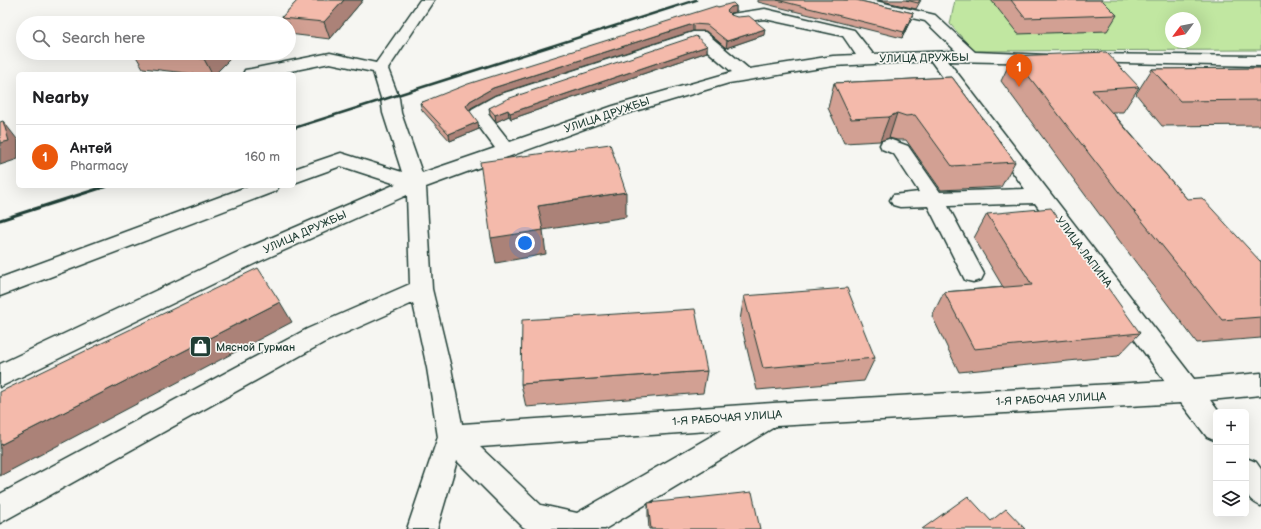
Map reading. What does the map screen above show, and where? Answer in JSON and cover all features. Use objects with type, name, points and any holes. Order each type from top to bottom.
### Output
[{"type":"street","points":[[380,69],[427,0]]},
{"type":"street","points":[[852,0],[930,18],[971,57]]},
{"type":"street","points":[[736,17],[765,14],[848,33],[868,59]]},
{"type":"street","points":[[506,150],[478,113],[501,100],[699,35],[745,75]]},
{"type":"street","name":"УЛИЦА ДРУЖБЫ","points":[[0,376],[248,257],[416,182],[619,110],[727,78],[833,61],[936,56],[1261,61]]},
{"type":"street","name":"УЛИЦА ЛАПИНА","points":[[936,56],[1213,425]]},
{"type":"street","points":[[261,72],[330,58],[380,69]]},
{"type":"street","points":[[380,69],[390,98],[392,113],[416,182],[422,289],[439,368],[451,437],[422,529]]},
{"type":"street","points":[[889,145],[901,150],[934,199],[973,274]]},
{"type":"street","points":[[296,175],[341,159],[416,182]]},
{"type":"street","points":[[0,287],[264,188]]},
{"type":"street","points":[[900,200],[1041,196]]},
{"type":"street","points":[[0,509],[315,336],[422,289]]},
{"type":"street","name":"1-Я РАБОЧАЯ УЛИЦА","points":[[451,437],[773,415],[1188,390],[1261,384]]},
{"type":"street","points":[[451,437],[533,517],[579,529],[773,415]]},
{"type":"street","points":[[1249,475],[1261,492]]},
{"type":"green space","points":[[955,0],[1261,0],[1261,50],[974,51],[950,24]]},
{"type":"building","points":[[298,0],[344,0],[324,22],[296,19],[296,16],[283,16]]},
{"type":"building","points":[[777,0],[856,0],[913,13],[904,32]]},
{"type":"building","points":[[906,0],[920,0],[918,3]]},
{"type":"building","points":[[1011,0],[1102,0],[1117,15],[1025,18]]},
{"type":"building","points":[[733,3],[736,6],[731,7],[727,11],[731,15],[737,17],[749,16],[765,29],[727,41],[707,25],[693,24],[493,88],[470,101],[466,106],[478,122],[449,134],[420,103],[468,84],[716,6],[718,7]]},
{"type":"building","points":[[696,36],[707,46],[510,113],[508,110],[495,115],[489,108],[507,99]]},
{"type":"building","points":[[1106,52],[1139,87],[1092,90],[1187,199],[1202,198],[1261,261],[1261,317],[1222,320],[1118,191],[1013,56]]},
{"type":"building","points":[[1261,68],[1261,100],[1180,101],[1152,69]]},
{"type":"building","points":[[952,77],[1015,162],[952,166],[915,115],[906,116],[897,113],[889,117],[851,119],[834,83]]},
{"type":"building","points":[[3,121],[9,141],[0,143],[0,122]]},
{"type":"building","points":[[610,144],[626,192],[538,206],[543,230],[491,238],[480,162]]},
{"type":"building","points":[[1051,208],[1140,333],[974,349],[944,292],[1032,285],[987,214]]},
{"type":"building","points":[[258,268],[280,302],[0,445],[0,392]]},
{"type":"building","points":[[847,288],[875,358],[763,368],[744,296]]},
{"type":"building","points":[[695,309],[707,371],[521,384],[522,320]]},
{"type":"building","points":[[752,492],[760,529],[651,529],[648,503]]},
{"type":"building","points":[[968,496],[991,521],[1006,509],[1025,529],[922,529]]},
{"type":"railway","points":[[296,127],[696,0]]},
{"type":"railway","points":[[0,220],[101,188]]},
{"type":"place","name":"Антей","points":[[1019,87]]},
{"type":"place","name":"Мясной Гурман","points":[[201,347]]}]
